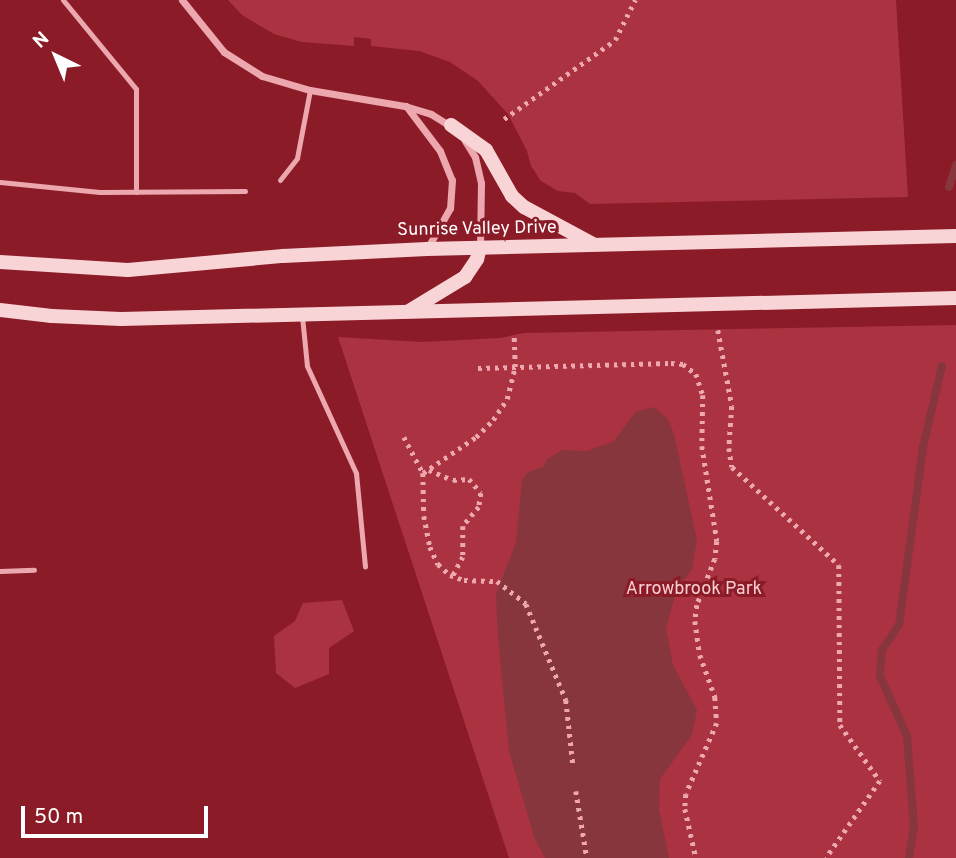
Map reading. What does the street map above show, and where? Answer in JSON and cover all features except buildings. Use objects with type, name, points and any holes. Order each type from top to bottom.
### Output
[{"type":"main road","points":[[451,125],[486,150],[507,188],[524,207],[597,246]]},
{"type":"main road","name":"Sunrise Valley Drive","points":[[0,262],[128,270],[283,256],[427,249],[956,236]]},
{"type":"main road","points":[[404,313],[435,298],[465,277],[477,259],[480,248]]},
{"type":"main road","points":[[0,310],[109,319],[956,298]]},
{"type":"street","points":[[182,0],[213,41],[236,62],[262,76],[310,90],[405,106],[451,125],[469,146],[479,170],[483,198],[480,248]]},
{"type":"street","points":[[405,106],[440,151],[452,180],[450,208],[427,249]]},
{"type":"lane","points":[[63,0],[136,89],[136,192]]},
{"type":"lane","points":[[279,180],[297,158],[310,90]]},
{"type":"lane","points":[[0,182],[63,190],[245,191]]},
{"type":"lane","points":[[302,316],[307,366],[356,473],[365,567]]},
{"type":"lane","points":[[0,571],[34,570]]},
{"type":"path","points":[[505,119],[615,40],[635,0]]},
{"type":"path","points":[[718,330],[732,406],[732,467],[839,565],[840,724],[880,781],[826,858]]},
{"type":"path","points":[[423,473],[476,437],[493,420],[507,399],[515,367],[514,334]]},
{"type":"path","points":[[478,368],[683,364],[696,374],[701,385],[702,446],[717,541],[715,559],[697,604],[695,621],[700,655],[715,696],[717,723],[686,794],[687,825],[696,858]]},
{"type":"path","points":[[404,437],[423,473],[423,506],[430,547],[438,564],[453,576],[464,580],[497,582],[526,604],[566,700],[573,764]]},
{"type":"path","points":[[429,470],[453,481],[469,479],[481,493],[480,506],[463,526],[463,557],[453,576]]},
{"type":"path","points":[[576,791],[587,858]]},
{"type":"green space","points":[[228,0],[896,0],[908,197],[590,204],[575,193],[558,191],[541,181],[531,166],[527,151],[508,114],[478,81],[450,62],[419,51],[371,46],[371,39],[354,37],[354,46],[302,42],[274,34],[242,15]]},
{"type":"green space","name":"Arrowbrook Park","points":[[956,325],[956,858],[509,858],[338,337],[422,342],[500,338],[524,333]]},
{"type":"green space","points":[[342,600],[354,631],[329,648],[329,674],[295,688],[276,673],[274,636],[295,621],[303,603]]},
{"type":"shaded area","points":[[654,407],[668,419],[674,434],[697,540],[692,569],[676,592],[666,629],[673,665],[697,710],[692,735],[660,779],[659,809],[669,858],[545,858],[534,837],[509,751],[498,638],[496,594],[516,542],[522,480],[528,472],[543,467],[547,459],[562,450],[587,451],[614,441],[635,412]]},
{"type":"waterway","points":[[949,187],[956,165]]},
{"type":"waterway","points":[[909,858],[914,827],[907,736],[880,676],[882,650],[899,625],[923,447],[942,366]]}]
